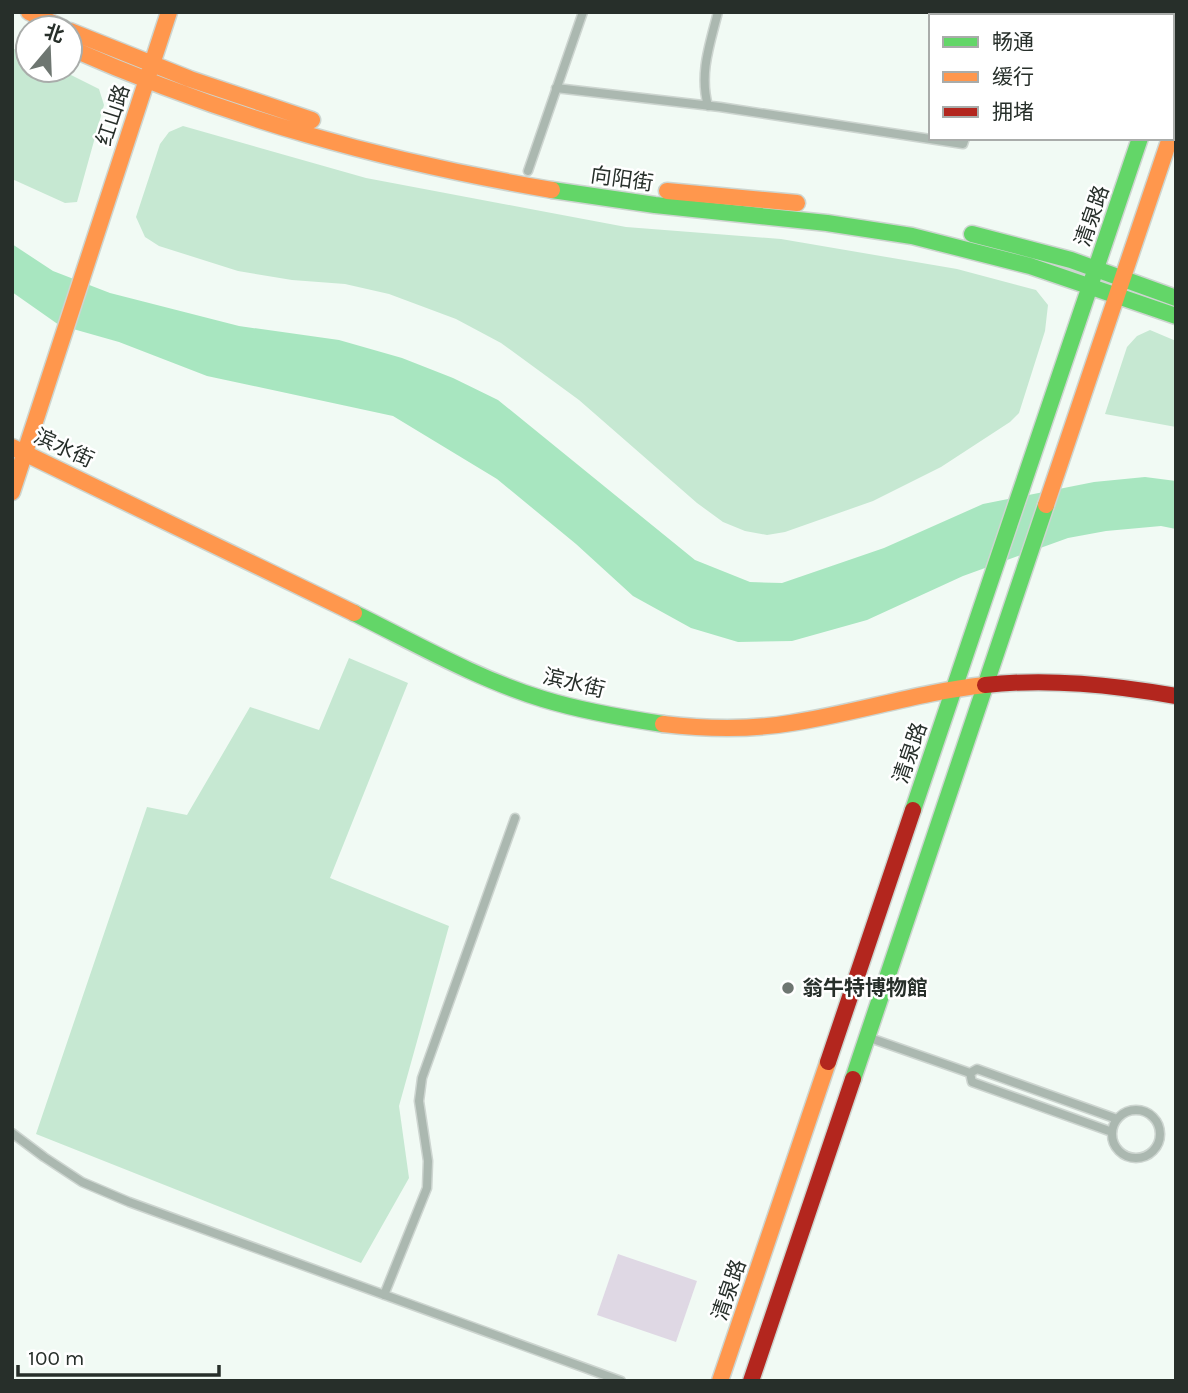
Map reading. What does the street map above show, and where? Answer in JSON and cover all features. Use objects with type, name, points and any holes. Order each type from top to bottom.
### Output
[{"type":"street","name":"红山路","points":[[12,492],[22,447],[50,375],[169,12]]},
{"type":"street","name":"向阳街","points":[[84,38],[149,73],[258,121],[432,166],[592,196],[711,212],[806,220],[925,239],[1007,259],[1091,285],[1176,316]]},
{"type":"street","name":"向阳街","points":[[84,52],[394,143],[599,183],[800,204],[952,229],[1012,243],[1176,298]]},
{"type":"street","name":"清泉路","points":[[720,1381],[1139,140]]},
{"type":"street","points":[[751,1381],[1169,140]]},
{"type":"street","name":"滨水街","points":[[12,432],[22,447],[106,491],[482,676],[542,699],[632,718],[695,726],[740,728],[779,725],[852,712],[954,689],[1030,667],[1141,674],[1176,681]]},
{"type":"street","name":"滨水街","points":[[22,447],[435,636]]},
{"type":"street","name":"滨水街","points":[[472,654],[538,682],[592,696],[660,707]]},
{"type":"street","name":"滨水街","points":[[683,710],[737,713],[778,711],[818,705],[959,673],[1022,682],[1083,682],[1139,688],[1176,696]]},
{"type":"lane","points":[[527,171],[583,12]]},
{"type":"lane","points":[[708,106],[704,90],[705,64],[719,12]]},
{"type":"lane","points":[[556,88],[708,106],[929,139]]},
{"type":"lane","points":[[936,140],[963,144],[964,140]]},
{"type":"lane","points":[[384,1295],[427,1188],[428,1161],[418,1101],[422,1077],[515,818]]},
{"type":"lane","points":[[867,1037],[970,1073],[977,1069],[1117,1119]]},
{"type":"lane","points":[[970,1073],[972,1082],[1112,1132]]},
{"type":"lane","points":[[1135,1110],[1148,1113],[1159,1129],[1158,1142],[1150,1153],[1130,1158],[1119,1151],[1114,1145],[1112,1132],[1117,1119],[1135,1110]]},
{"type":"lane","points":[[12,1133],[82,1182],[129,1202],[621,1381]]},
{"type":"shaded area","points":[[12,48],[14,84],[84,84],[84,82],[99,89],[104,105],[77,202],[65,203],[12,179]]},
{"type":"shaded area","points":[[183,126],[366,178],[626,227],[781,239],[957,269],[1036,290],[1048,305],[1045,331],[1019,413],[1010,422],[941,467],[873,501],[785,532],[767,535],[745,531],[723,522],[697,503],[579,400],[501,343],[456,319],[389,294],[345,284],[292,280],[238,271],[159,246],[145,237],[136,217],[160,144],[169,132]]},
{"type":"shaded area","points":[[12,244],[53,271],[110,293],[239,326],[339,340],[402,358],[453,378],[498,400],[695,560],[750,582],[782,583],[884,548],[983,504],[1094,482],[1145,477],[1176,481],[1176,529],[1161,526],[1068,538],[963,576],[867,620],[792,641],[738,642],[691,628],[633,596],[576,544],[497,479],[393,416],[207,376],[119,342],[59,325],[12,292]]},
{"type":"shaded area","points":[[1150,330],[1176,341],[1176,427],[1105,414],[1127,347],[1137,336]]},
{"type":"shaded area","points":[[349,658],[408,683],[330,878],[449,926],[399,1106],[409,1178],[361,1263],[36,1134],[147,807],[187,815],[250,707],[319,730]]},
{"type":"building","points":[[618,1254],[697,1281],[676,1342],[597,1315]]},
{"type":"traffic: fast","points":[[1174,38],[1176,33]]},
{"type":"traffic: fast","points":[[913,810],[1139,140]]},
{"type":"traffic: fast","points":[[552,190],[655,205],[827,223],[912,236],[1030,266],[1176,316]]},
{"type":"traffic: fast","points":[[972,234],[1071,260],[1176,298]]},
{"type":"traffic: fast","points":[[853,1079],[1046,505]]},
{"type":"traffic: fast","points":[[354,613],[447,660],[518,691],[588,711],[663,724]]},
{"type":"traffic: slow","points":[[29,12],[33,14]]},
{"type":"traffic: slow","points":[[12,492],[169,12]]},
{"type":"traffic: slow","points":[[84,37],[190,79],[312,120]]},
{"type":"traffic: slow","points":[[84,54],[188,96],[307,134],[427,165],[552,190]]},
{"type":"traffic: slow","points":[[1046,505],[1169,140]]},
{"type":"traffic: slow","points":[[667,191],[797,203]]},
{"type":"traffic: slow","points":[[12,447],[354,613]]},
{"type":"traffic: slow","points":[[663,724],[759,727],[816,719],[936,692],[985,685]]},
{"type":"traffic: slow","points":[[720,1381],[828,1062]]},
{"type":"traffic: jam","points":[[985,685],[1033,682],[1081,684],[1176,696]]},
{"type":"traffic: jam","points":[[828,1062],[913,810]]},
{"type":"traffic: jam","points":[[751,1381],[853,1079]]},
{"type":"place","name":"翁牛特博物館","points":[[788,988]]}]
